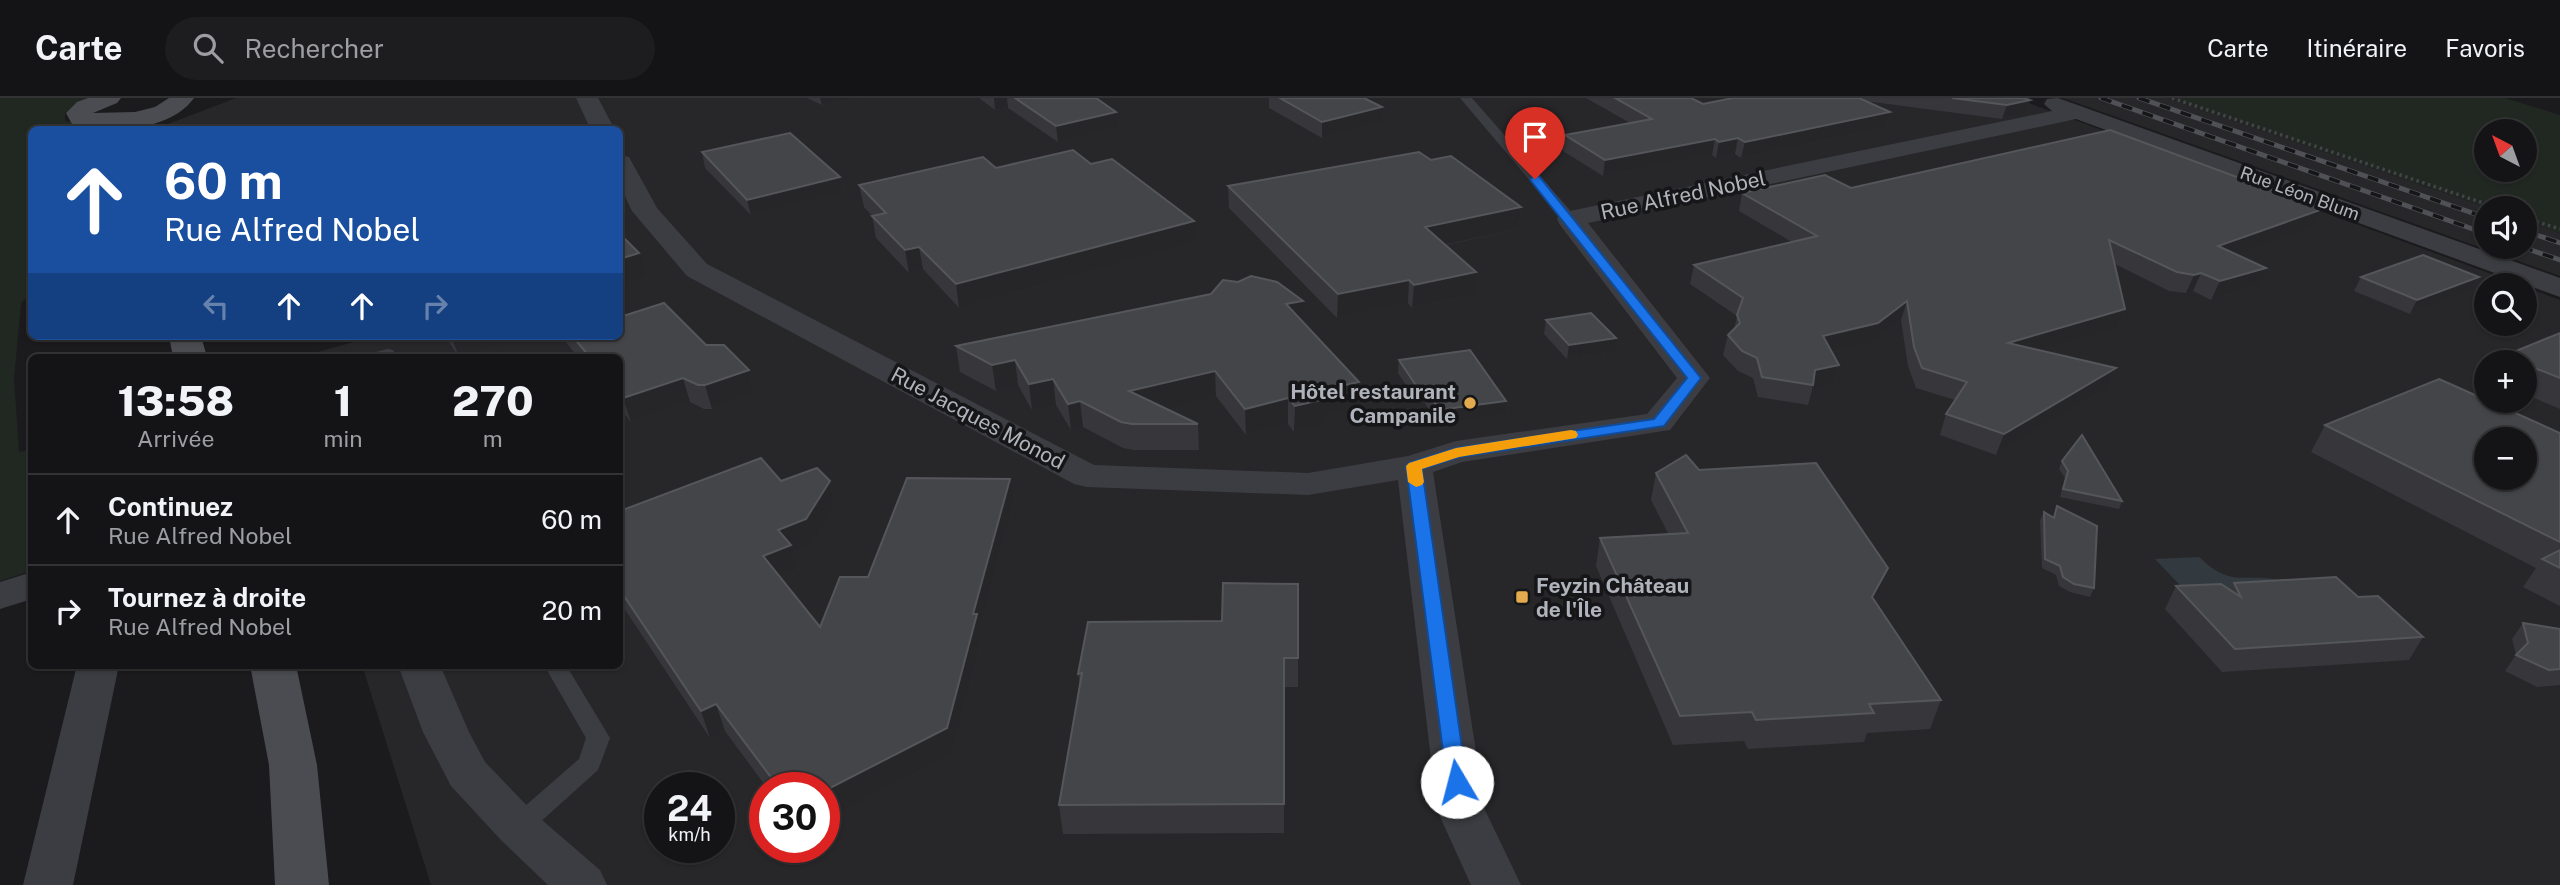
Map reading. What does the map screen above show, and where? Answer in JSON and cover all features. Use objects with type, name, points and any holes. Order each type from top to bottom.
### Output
[{"type":"main road","points":[[108,109],[148,122],[185,100]]},
{"type":"main road","points":[[274,669],[293,765],[302,885]]},
{"type":"street","points":[[587,98],[601,126]]},
{"type":"street","name":"Rue Léon Blum","points":[[2039,98],[2560,288]]},
{"type":"street","name":"Rue Alfred Nobel","points":[[1414,466],[1456,452],[1658,423],[1694,378],[1570,219],[2078,112]]},
{"type":"street","name":"Rue Jacques Monod","points":[[623,168],[645,211],[697,270],[1087,476],[1308,484],[1414,466]]},
{"type":"street","points":[[1414,466],[1461,810],[1496,885]]},
{"type":"street","points":[[0,596],[28,587]]},
{"type":"street","points":[[48,885],[97,669]]},
{"type":"street","points":[[421,669],[446,732],[468,774],[518,827],[582,885]]},
{"type":"lane","points":[[1466,98],[1570,219]]},
{"type":"lane","points":[[518,827],[589,764],[598,738],[557,669]]},
{"type":"path","points":[[2172,98],[2474,200]]},
{"type":"path","points":[[2537,222],[2560,229]]},
{"type":"shaded area","points":[[0,98],[88,98],[65,113],[65,121],[95,126],[28,126],[28,297],[21,303],[14,379],[19,452],[28,450],[28,572],[0,581]]},
{"type":"shaded area","points":[[236,98],[2015,98],[2489,273],[2474,273],[2474,336],[2537,336],[2537,291],[2560,300],[2560,885],[431,885],[363,669],[623,669],[623,354],[311,354],[361,340],[623,340],[623,126],[168,124]]},
{"type":"shaded area","points":[[2063,98],[2167,98],[2474,203],[2474,245]]},
{"type":"shaded area","points":[[2167,98],[2505,98],[2560,115],[2560,233],[2537,225],[2537,196],[2474,196],[2474,203]]},
{"type":"shaded area","points":[[2537,225],[2560,233],[2560,276],[2513,259],[2537,259]]},
{"type":"shaded area","points":[[2199,557],[2221,573],[2231,576],[2282,581],[2197,603],[2155,559]]},
{"type":"building","points":[[1015,98],[1096,98],[1116,112],[1056,126]]},
{"type":"building","points":[[1280,98],[1364,98],[1382,107],[1322,122]]},
{"type":"building","points":[[1615,98],[1691,98],[1703,104],[1733,98],[1859,98],[1890,112],[1745,142],[1738,138],[1719,142],[1715,139],[1605,160],[1565,135],[1652,119]]},
{"type":"building","points":[[1952,98],[2024,98],[2030,100],[2007,105]]},
{"type":"building","points":[[2110,130],[2323,209],[2218,246],[2266,268],[2220,281],[2201,273],[2194,275],[2177,272],[2109,240],[2125,309],[2008,343],[2116,368],[2004,434],[1946,414],[1967,382],[1922,368],[1914,347],[1907,301],[1878,323],[1823,336],[1839,365],[1815,370],[1813,385],[1762,377],[1757,358],[1742,351],[1728,335],[1740,323],[1737,315],[1743,298],[1694,265],[1817,236],[1742,193],[1825,175],[1851,188]]},
{"type":"building","points":[[790,133],[840,177],[747,200],[702,152]]},
{"type":"building","points":[[1073,150],[1091,164],[1112,159],[1194,221],[956,284],[919,247],[905,250],[872,216],[886,213],[859,185],[983,157],[996,168]]},
{"type":"building","points":[[1419,152],[1431,160],[1451,156],[1521,207],[1425,227],[1476,272],[1414,285],[1409,280],[1338,294],[1228,186]]},
{"type":"building","points":[[623,237],[639,253],[623,258]]},
{"type":"building","points":[[2423,255],[2474,275],[2474,279],[2417,300],[2361,277]]},
{"type":"building","points":[[1251,276],[1277,282],[1303,301],[1286,304],[1359,382],[1328,389],[1320,400],[1295,406],[1288,398],[1245,409],[1215,371],[1129,391],[1198,424],[1132,424],[1121,422],[1080,401],[1068,404],[1053,379],[1029,384],[1015,360],[992,365],[956,346],[1211,294],[1223,280],[1238,282]]},
{"type":"building","points":[[664,303],[706,345],[724,345],[749,370],[705,385],[698,385],[683,378],[623,398],[623,354],[587,354],[575,340],[623,340],[623,316]]},
{"type":"building","points":[[1591,313],[1616,338],[1569,345],[1546,320]]},
{"type":"building","points":[[2560,333],[2560,378],[2537,369],[2537,350],[2518,350]]},
{"type":"building","points":[[1470,350],[1506,401],[1439,410],[1424,386],[1417,387],[1399,360]]},
{"type":"building","points":[[2439,379],[2474,395],[2474,413],[2515,413],[2560,433],[2560,542],[2325,425]]},
{"type":"building","points":[[2082,435],[2122,501],[2063,489],[2068,471],[2062,461]]},
{"type":"building","points":[[1686,455],[1699,470],[1816,463],[1888,568],[1872,597],[1941,700],[1869,704],[1874,713],[1756,720],[1752,712],[1680,716],[1600,538],[1688,533],[1656,473]]},
{"type":"building","points":[[761,458],[781,481],[817,468],[830,481],[806,519],[778,530],[791,545],[763,556],[820,627],[840,577],[868,577],[907,478],[1010,479],[973,614],[977,614],[947,728],[840,783],[840,772],[767,772],[716,704],[701,711],[623,594],[623,510]]},
{"type":"building","points":[[2057,506],[2097,526],[2094,588],[2074,584],[2063,577],[2060,566],[2045,559],[2044,512],[2054,518]]},
{"type":"building","points":[[2560,550],[2560,568],[2542,559]]},
{"type":"building","points":[[2336,577],[2358,597],[2378,596],[2423,637],[2235,649],[2176,586],[2221,584],[2241,597],[2234,583]]},
{"type":"building","points":[[1223,583],[1298,584],[1298,658],[1284,658],[1284,804],[1059,805],[1088,622],[1222,621]]},
{"type":"building","points":[[2523,623],[2560,629],[2560,669],[2549,670],[2516,655],[2528,643]]},
{"type":"railway","points":[[2101,98],[2474,229]]},
{"type":"railway","points":[[2139,98],[2474,214]]},
{"type":"railway","points":[[2537,235],[2560,243]]},
{"type":"railway","points":[[2537,252],[2560,260]]},
{"type":"slow traffic","points":[[1416,482],[1414,466],[1456,452],[1571,435]]},
{"type":"place","name":"Hôtel restaurant Campanile","points":[[1470,403]]},
{"type":"place","name":"Feyzin Château de l'Île","points":[[1522,597]]},
{"type":"route","points":[[1457,782],[1414,466],[1456,452],[1658,423],[1694,378],[1570,219],[1535,179]]}]
